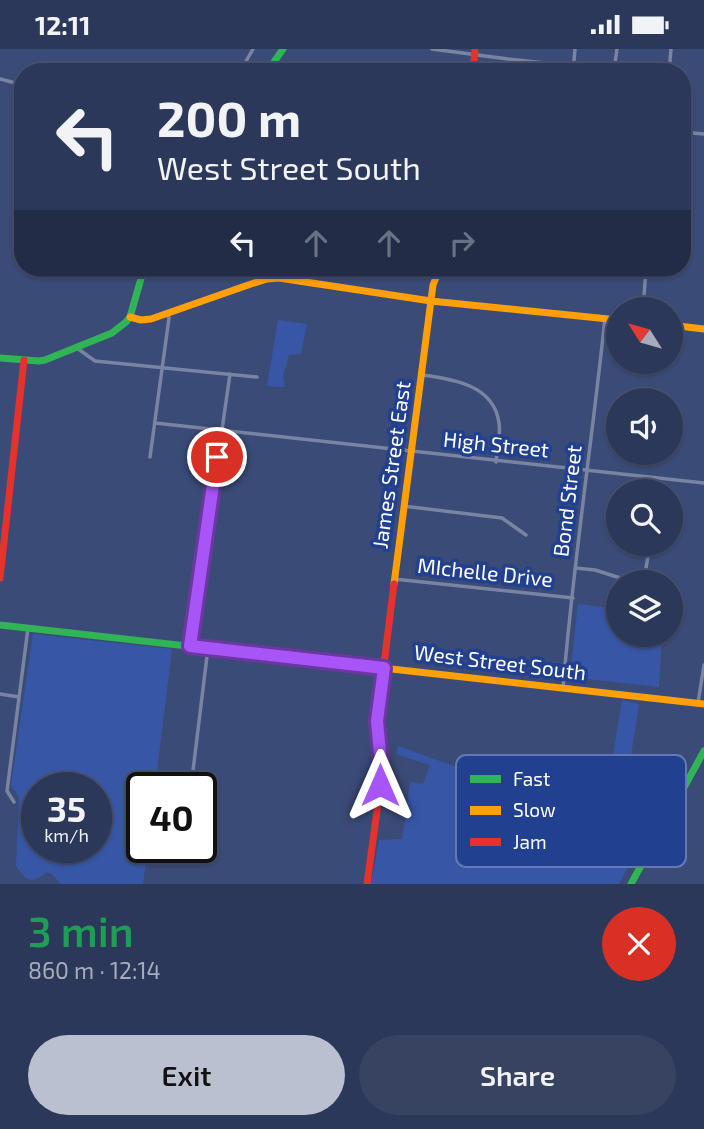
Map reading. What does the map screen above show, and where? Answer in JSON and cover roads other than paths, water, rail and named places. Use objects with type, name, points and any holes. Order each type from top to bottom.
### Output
[{"type":"main road","points":[[0,358],[45,360],[112,333],[130,317],[141,277]]},
{"type":"main road","name":"James Street East","points":[[368,884],[380,785],[377,721],[410,452],[436,277]]},
{"type":"main road","points":[[130,317],[143,321],[251,284],[279,278],[431,301],[605,319]]},
{"type":"main road","points":[[683,327],[704,329]]},
{"type":"main road","points":[[0,578],[24,360]]},
{"type":"main road","name":"West Street South","points":[[0,625],[701,703]]},
{"type":"main road","points":[[686,784],[704,751]]},
{"type":"main road","points":[[631,884],[640,867]]},
{"type":"street","points":[[432,49],[475,52],[538,63]]},
{"type":"street","points":[[644,297],[645,277]]},
{"type":"street","points":[[150,457],[168,313]]},
{"type":"street","name":"Bond Street","points":[[563,688],[605,319]]},
{"type":"street","points":[[77,348],[95,361],[257,377]]},
{"type":"street","points":[[190,646],[230,374]]},
{"type":"street","points":[[421,375],[466,383],[488,400],[496,411],[499,424],[496,462]]},
{"type":"street","name":"High Street","points":[[155,423],[704,483]]},
{"type":"street","points":[[403,506],[502,518],[526,535]]},
{"type":"street","points":[[575,568],[630,581],[640,577],[646,568],[648,556]]},
{"type":"street","name":"MIchelle Drive","points":[[394,579],[573,598]]},
{"type":"street","points":[[14,802],[7,791],[28,628]]},
{"type":"street","points":[[193,772],[208,648]]},
{"type":"street","points":[[701,703],[704,665]]},
{"type":"street","points":[[0,694],[19,697]]},
{"type":"waterway","points":[[353,884],[369,759]]}]
